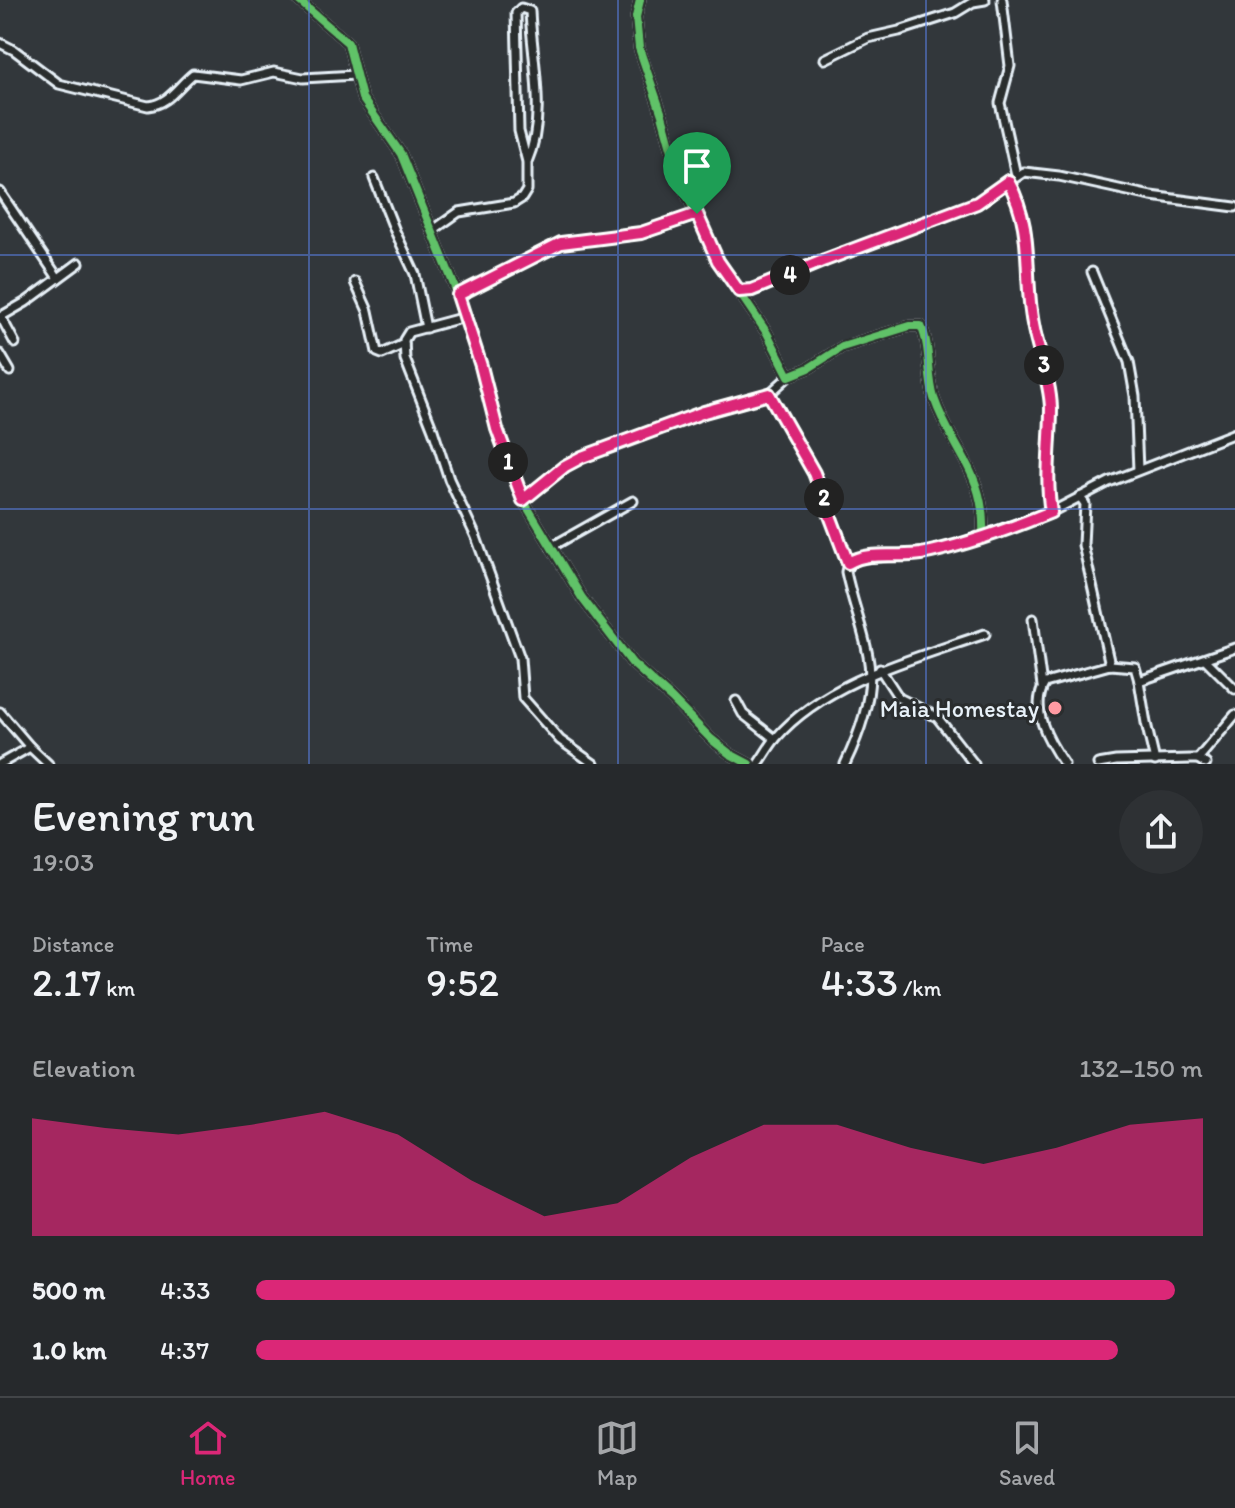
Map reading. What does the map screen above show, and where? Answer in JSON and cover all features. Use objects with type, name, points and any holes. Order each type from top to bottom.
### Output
[{"type":"street","points":[[298,0],[345,38],[362,98],[401,154],[458,295],[497,429],[523,500],[582,598],[632,663],[711,739],[749,764]]},
{"type":"street","points":[[640,0],[636,17],[639,48],[680,180],[718,261],[767,333],[789,376]]},
{"type":"street","points":[[825,59],[868,38],[955,13],[973,2],[985,0]]},
{"type":"street","points":[[1002,0],[1010,66],[1000,103],[1016,175]]},
{"type":"street","points":[[432,231],[463,210],[510,204],[522,198],[528,184],[527,162],[519,131],[516,13],[521,8],[530,11],[537,110],[537,132],[527,162]]},
{"type":"street","points":[[0,43],[59,84],[148,106],[159,105],[168,99],[193,74],[241,80],[274,72],[303,78],[355,75]]},
{"type":"street","points":[[739,291],[759,288],[977,203],[1024,172],[1123,191],[1235,207]]},
{"type":"street","points":[[374,178],[399,243],[415,274],[426,328]]},
{"type":"street","points":[[1008,181],[1026,229],[1033,325],[1050,387],[1051,450],[1047,478],[1051,512]]},
{"type":"street","points":[[0,192],[58,278]]},
{"type":"street","points":[[458,295],[561,243],[641,233],[697,214]]},
{"type":"street","points":[[15,343],[1,317],[79,263]]},
{"type":"street","points":[[1092,272],[1129,362],[1135,396],[1138,470]]},
{"type":"street","points":[[355,282],[368,311],[377,352],[382,354],[404,344]]},
{"type":"street","points":[[465,317],[409,332],[404,344],[405,359],[520,658],[523,698],[560,740],[594,764]]},
{"type":"street","points":[[523,500],[565,466],[582,457],[704,412],[769,394],[789,376],[809,368],[842,347],[910,326],[921,326],[933,395],[976,480],[983,505],[983,535]]},
{"type":"street","points":[[0,354],[10,371]]},
{"type":"street","points":[[769,394],[814,473],[848,563],[846,572],[868,656],[869,674],[863,715],[845,764]]},
{"type":"street","points":[[848,563],[873,556],[921,554],[983,535],[1051,512],[1100,486],[1235,433]]},
{"type":"street","points":[[1080,497],[1085,504],[1083,545],[1110,665]]},
{"type":"street","points":[[551,547],[633,501]]},
{"type":"street","points":[[1033,619],[1042,686],[1041,720],[1046,735],[1064,764]]},
{"type":"street","points":[[758,764],[775,739],[810,709],[869,674],[985,634]]},
{"type":"street","points":[[1139,681],[1235,648]]},
{"type":"street","points":[[1206,660],[1235,689]]},
{"type":"street","points":[[1042,686],[1110,665],[1133,666],[1156,762]]},
{"type":"street","points":[[880,669],[899,698],[937,717],[974,764]]},
{"type":"street","points":[[736,701],[743,714],[775,739]]},
{"type":"street","points":[[0,712],[48,764]]},
{"type":"street","points":[[1098,764],[1203,762],[1235,715]]},
{"type":"street","points":[[0,764],[30,747]]},
{"type":"cycle path","points":[[298,0],[348,43],[362,98],[401,154],[458,295],[497,429],[523,500],[582,598],[632,663],[711,739],[749,764]]},
{"type":"cycle path","points":[[640,0],[636,17],[639,48],[680,180],[718,261],[767,333],[789,376],[809,368],[842,347],[910,326],[921,326],[934,398],[974,478],[982,513],[983,535]]},
{"type":"place","name":"Maia Homestay","points":[[1055,708]]},
{"type":"route","points":[[1008,181],[1026,229],[1033,325],[1050,387],[1051,450],[1047,478],[1051,512],[921,554],[873,556],[848,563],[818,480],[769,394],[704,412],[582,457],[565,466],[523,500],[497,429],[458,295],[561,243],[641,233],[697,214],[718,261],[739,291],[752,290],[977,203],[1008,181]]}]
